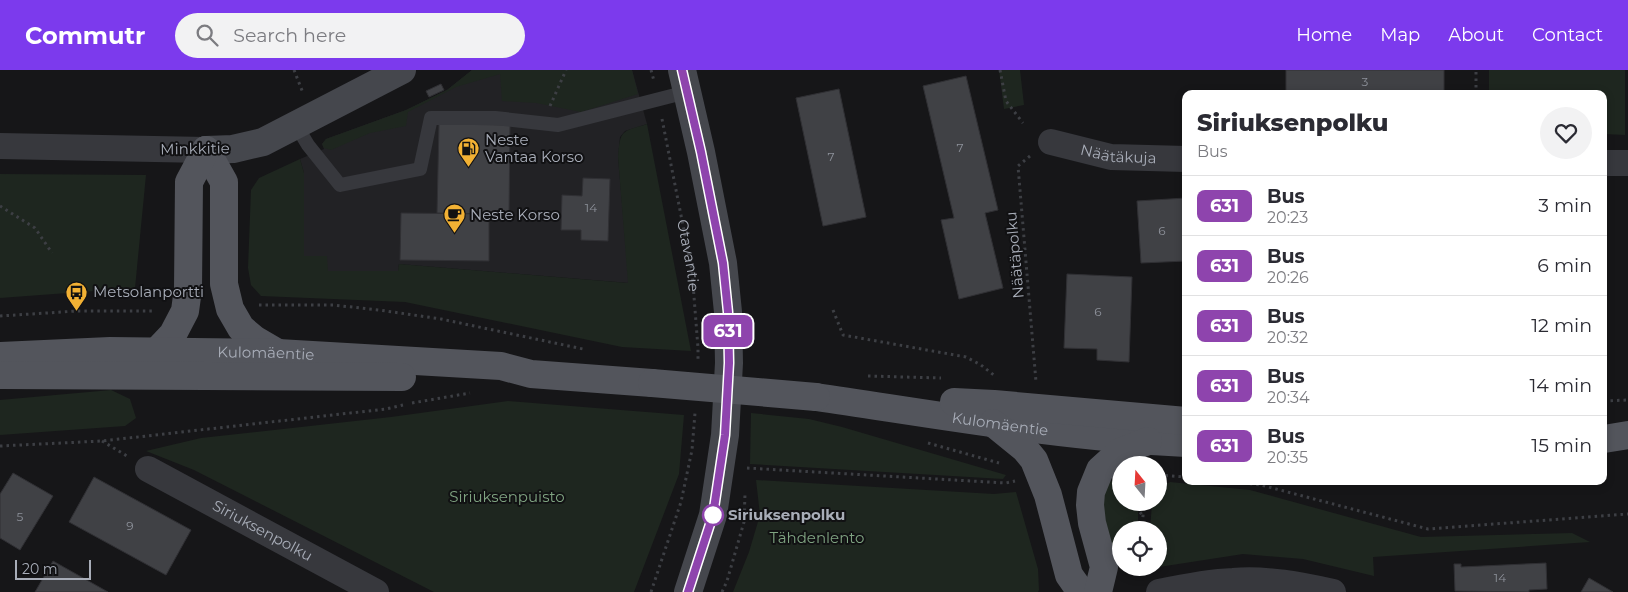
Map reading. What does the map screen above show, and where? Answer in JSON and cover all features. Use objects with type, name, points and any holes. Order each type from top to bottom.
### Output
[{"type":"main road","name":"Minkkitie","points":[[206,150],[232,149],[263,142],[402,70]]},
{"type":"main road","points":[[685,81],[723,263],[728,312],[729,363],[725,435],[713,515],[688,592]]},
{"type":"main road","points":[[206,150],[224,182],[224,284],[230,309],[242,328],[254,340],[278,353]]},
{"type":"main road","points":[[156,352],[173,334],[184,311],[188,289],[189,182],[206,150]]},
{"type":"main road","name":"Kulomäentie","points":[[0,356],[110,351],[278,353],[500,366],[531,374],[652,382],[816,397],[994,404],[1182,421]]},
{"type":"main road","name":"Kulomäentie","points":[[0,374],[501,378],[531,374]]},
{"type":"main road","name":"Kulomäentie","points":[[816,397],[992,423],[1148,441],[1182,443]]},
{"type":"main road","points":[[992,423],[1025,449],[1034,460],[1048,495],[1069,575],[1081,592]]},
{"type":"main road","points":[[1607,438],[1628,435]]},
{"type":"main road","points":[[1098,592],[1104,567],[1092,523],[1091,492],[1100,470],[1120,452],[1148,441]]},
{"type":"main road","points":[[1607,454],[1628,455]]},
{"type":"street","name":"Näätäkuja","points":[[1051,142],[1111,157],[1182,159]]},
{"type":"street","name":"Minkkitie","points":[[0,146],[206,150]]},
{"type":"street","points":[[1607,163],[1628,163]]},
{"type":"street","name":"Siriuksenpolku","points":[[148,469],[376,592]]},
{"type":"street","points":[[1159,592],[1198,584],[1234,580],[1296,584],[1333,592]]},
{"type":"lane","points":[[296,125],[308,145],[340,185],[420,169],[431,118],[495,118],[558,125],[658,99],[685,81]]},
{"type":"path","points":[[542,123],[566,70]]},
{"type":"path","name":"Otavantie","points":[[651,70],[692,271],[698,348],[697,366]]},
{"type":"path","points":[[1000,70],[1006,101],[1023,123]]},
{"type":"path","points":[[1476,70],[1476,90]]},
{"type":"path","name":"Näätäpolku","points":[[1036,384],[1018,166],[1051,142]]},
{"type":"path","points":[[0,206],[35,228],[52,253]]},
{"type":"path","points":[[230,309],[257,305],[333,305],[370,309],[441,319],[586,350]]},
{"type":"path","points":[[833,310],[843,335],[966,356],[1000,380]]},
{"type":"path","points":[[0,316],[77,311],[184,311]]},
{"type":"path","points":[[0,446],[102,441],[386,409],[465,393],[474,393]]},
{"type":"path","points":[[1607,401],[1628,400]]},
{"type":"path","points":[[651,592],[681,502],[692,450],[695,412]]},
{"type":"path","points":[[925,442],[1000,463],[1004,467]]},
{"type":"path","points":[[746,468],[1006,483],[1020,480],[1014,476]]},
{"type":"path","points":[[1168,475],[1182,477]]},
{"type":"path","points":[[1261,485],[1428,529],[1628,514]]},
{"type":"path","points":[[1139,511],[1143,516]]},
{"type":"path","points":[[1143,511],[1143,521]]},
{"type":"shaded area","points":[[472,70],[632,70],[647,124],[625,131],[620,137],[618,157],[629,283],[399,264],[398,271],[328,271],[304,257],[304,173],[300,159],[324,149],[322,144],[326,139],[406,110],[447,90]]},
{"type":"green space","points":[[472,70],[632,70],[638,94],[581,112],[536,103],[502,101],[500,74],[456,87],[408,112],[406,126],[370,133],[331,150],[324,148],[322,144],[326,139],[406,110],[447,90]]},
{"type":"green space","points":[[999,70],[1020,70],[1024,105],[1004,109]]},
{"type":"green space","points":[[1489,70],[1625,70],[1625,135],[1607,134],[1607,90],[1489,90]]},
{"type":"green space","points":[[647,124],[691,351],[622,347],[405,302],[261,296],[251,285],[248,268],[251,190],[259,178],[300,159],[304,173],[304,256],[327,256],[328,271],[398,271],[399,264],[628,283],[618,157],[619,148],[621,136],[624,133]]},
{"type":"green space","points":[[0,174],[146,175],[135,288],[0,298]]},
{"type":"green space","points":[[111,390],[130,399],[136,418],[125,426],[0,435],[0,400]]},
{"type":"green space","name":"Siriuksenpuisto","points":[[508,401],[684,415],[679,474],[634,592],[434,592],[194,470],[146,451],[201,438],[391,417]]},
{"type":"green space","points":[[751,413],[809,419],[842,427],[1006,475],[1003,479],[750,464]]},
{"type":"green space","name":"Tähdenlento","points":[[756,480],[994,494],[1016,492],[1038,569],[1039,590],[1038,592],[733,592],[749,552],[760,515]]},
{"type":"green space","points":[[1108,481],[1112,481],[1112,511],[1138,511],[1138,521],[1112,521],[1112,547],[1101,514],[1100,506],[1103,491]]},
{"type":"green space","points":[[1170,482],[1182,483],[1182,485],[1250,490],[1421,537],[1572,533],[1590,542],[1373,557],[1374,576],[1303,559],[1243,554],[1167,566],[1167,521],[1151,521],[1151,511],[1168,511],[1168,483]]},
{"type":"building","points":[[1286,70],[1444,70],[1444,90],[1286,90]]},
{"type":"building","points":[[966,76],[998,210],[985,213],[1003,288],[959,299],[941,220],[954,218],[923,86]]},
{"type":"building","points":[[441,84],[444,90],[429,97],[426,91]]},
{"type":"building","points":[[839,89],[866,217],[823,226],[796,98]]},
{"type":"building","points":[[439,124],[510,125],[509,215],[437,213]]},
{"type":"building","points":[[583,178],[610,179],[608,241],[581,240],[581,230],[561,230],[562,195],[582,196]]},
{"type":"building","points":[[1182,198],[1182,261],[1141,263],[1137,201]]},
{"type":"building","points":[[401,213],[489,214],[489,261],[400,260]]},
{"type":"building","points":[[1067,274],[1132,277],[1129,362],[1097,360],[1097,349],[1064,348]]},
{"type":"building","points":[[13,473],[53,496],[20,550],[0,538],[0,494]]},
{"type":"building","points":[[94,477],[191,530],[166,575],[69,522]]},
{"type":"building","points":[[53,561],[108,592],[35,592]]},
{"type":"building","points":[[1546,563],[1547,589],[1529,590],[1529,592],[1455,591],[1454,564],[1461,564],[1461,567]]},
{"type":"building","points":[[1589,578],[1613,592],[1581,592]]},
{"type":"bus line","name":"631","points":[[682,70],[701,152],[723,263],[728,312],[729,363],[725,435],[713,515],[688,592]]},
{"type":"place","name":"Neste Vantaa Korso","points":[[469,168]]},
{"type":"place","name":"Neste Korso","points":[[454,234]]},
{"type":"place","name":"Metsolanportti","points":[[77,311]]},
{"type":"place","name":"Siriuksenpolku","points":[[713,515]]}]
